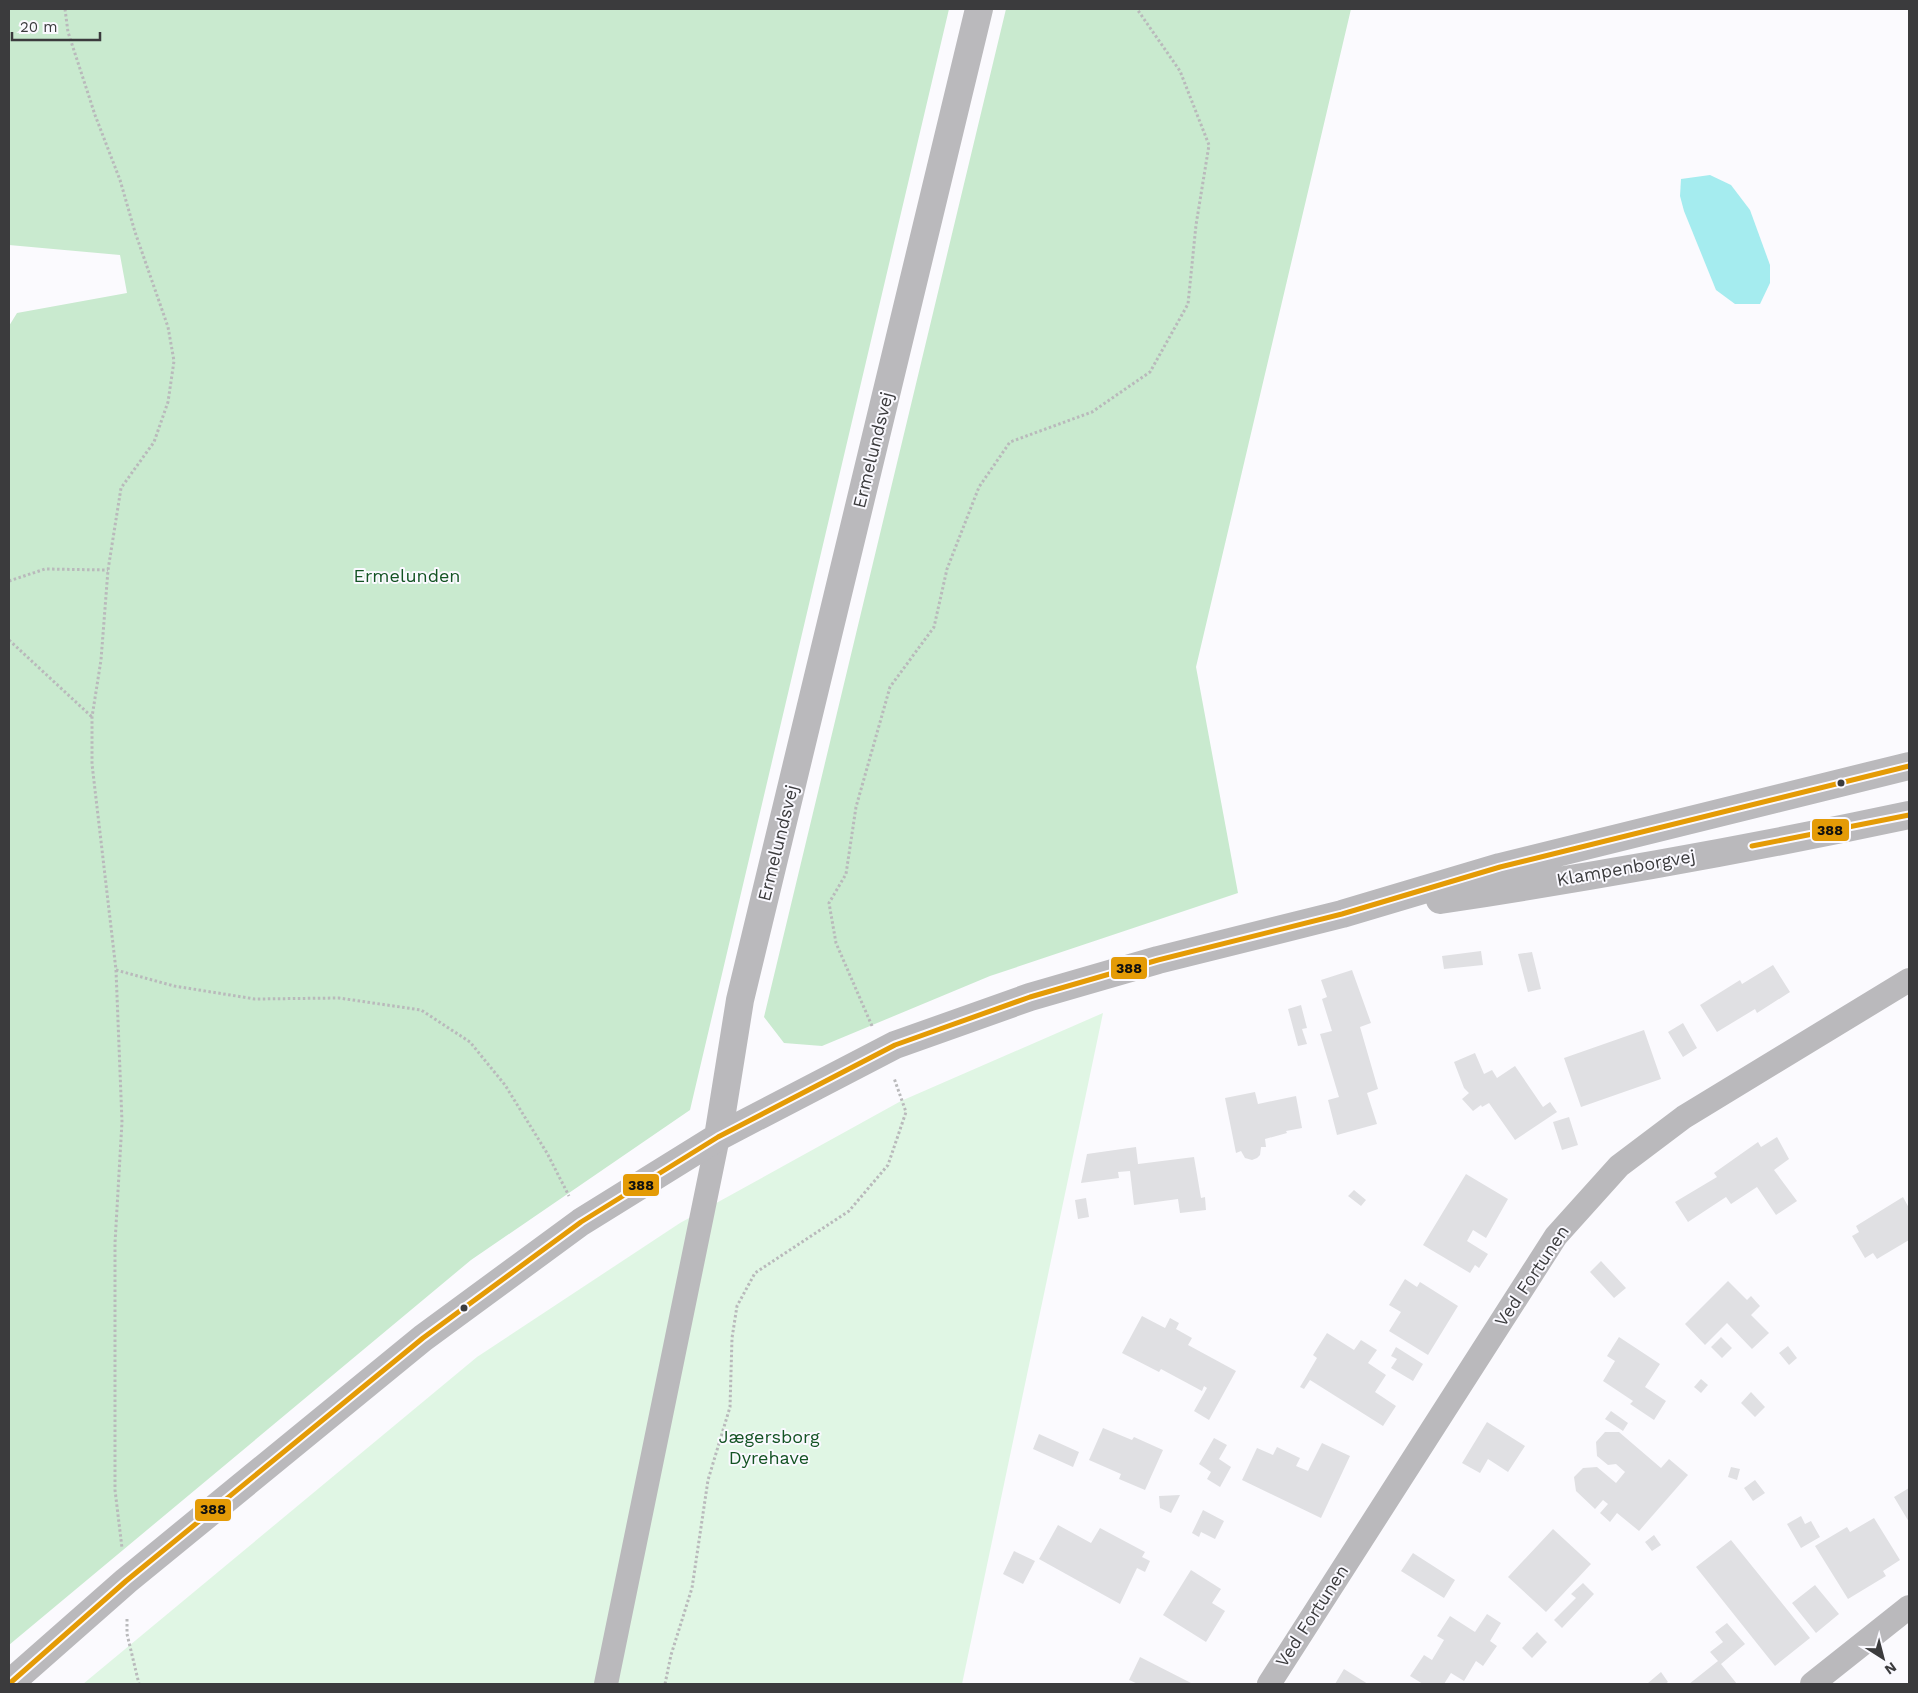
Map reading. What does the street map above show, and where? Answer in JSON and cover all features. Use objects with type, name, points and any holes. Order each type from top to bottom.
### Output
[{"type":"street","name":"Ermelundsvej","points":[[606,1684],[718,1137],[740,1000],[979,9]]},
{"type":"street","name":"Klampenborgvej","points":[[9,1684],[126,1581],[423,1338],[581,1222],[718,1137],[895,1045],[1030,997],[1158,960],[1342,914],[1500,867],[1909,766]]},
{"type":"street","name":"Klampenborgvej","points":[[1342,914],[1502,890],[1813,835],[1909,815]]},
{"type":"street","name":"Ved Fortunen","points":[[1269,1684],[1556,1236],[1619,1166],[1684,1116],[1909,980]]},
{"type":"street","points":[[1812,1684],[1909,1607]]},
{"type":"path","points":[[65,9],[71,41],[120,180],[135,232],[168,327],[174,361],[168,402],[154,442],[121,488],[108,570],[101,660],[92,717],[92,764],[116,970],[122,1122],[115,1243],[115,1490],[126,1581],[127,1634],[139,1684]]},
{"type":"path","points":[[665,1684],[671,1655],[692,1588],[708,1480],[730,1407],[732,1338],[737,1306],[755,1273],[849,1211],[888,1165],[906,1112],[884,1051],[863,1008],[836,944],[829,903],[846,874],[856,807],[890,687],[934,627],[947,569],[979,487],[1010,442],[1092,412],[1150,372],[1188,304],[1196,226],[1209,145],[1180,71],[1137,9]]},
{"type":"path","points":[[9,581],[45,569],[108,570]]},
{"type":"path","points":[[9,640],[92,717]]},
{"type":"path","points":[[116,970],[174,986],[255,999],[339,998],[421,1010],[470,1042],[505,1084],[547,1153],[581,1222]]},
{"type":"green space","name":"Ermelunden","points":[[9,9],[949,9],[690,1110],[471,1260],[9,1645],[9,326],[17,313],[127,293],[120,255],[9,245]]},
{"type":"green space","points":[[1006,9],[1351,9],[1196,667],[1238,893],[990,976],[822,1046],[784,1043],[764,1017]]},
{"type":"green space","name":"Jægersborg Dyrehave","points":[[1103,1013],[962,1684],[83,1684],[477,1357],[680,1223],[901,1101]]},
{"type":"water","points":[[1710,175],[1731,185],[1750,210],[1770,265],[1770,283],[1760,304],[1735,304],[1716,290],[1684,211],[1680,196],[1681,179]]},
{"type":"building","points":[[1481,951],[1483,965],[1444,969],[1442,956]]},
{"type":"building","points":[[1532,952],[1541,989],[1528,992],[1518,954]]},
{"type":"building","points":[[1773,965],[1790,992],[1757,1013],[1755,1009],[1717,1032],[1700,1005],[1740,980],[1742,984]]},
{"type":"building","points":[[1352,970],[1371,1023],[1360,1027],[1378,1089],[1367,1093],[1377,1124],[1337,1135],[1328,1100],[1339,1097],[1320,1034],[1332,1031],[1322,999],[1327,997],[1321,980]]},
{"type":"building","points":[[1301,1005],[1307,1028],[1302,1029],[1307,1044],[1298,1046],[1288,1009]]},
{"type":"building","points":[[1683,1023],[1697,1048],[1683,1057],[1668,1032]]},
{"type":"building","points":[[1644,1030],[1661,1079],[1581,1107],[1564,1058]]},
{"type":"building","points":[[1475,1053],[1484,1074],[1492,1070],[1497,1078],[1515,1066],[1543,1107],[1550,1102],[1557,1112],[1515,1140],[1489,1103],[1482,1107],[1481,1105],[1473,1111],[1462,1099],[1469,1093],[1464,1088],[1454,1062]]},
{"type":"building","points":[[1255,1092],[1258,1104],[1296,1096],[1302,1128],[1286,1131],[1287,1133],[1265,1139],[1266,1147],[1261,1147],[1260,1155],[1252,1160],[1245,1158],[1241,1151],[1236,1153],[1225,1098]]},
{"type":"building","points":[[1569,1117],[1578,1145],[1562,1150],[1553,1122]]},
{"type":"building","points":[[1777,1137],[1789,1159],[1774,1170],[1797,1201],[1776,1215],[1757,1187],[1731,1204],[1726,1197],[1688,1222],[1675,1202],[1717,1177],[1714,1173],[1758,1142],[1761,1147]]},
{"type":"building","points":[[1136,1147],[1138,1164],[1194,1157],[1201,1198],[1205,1197],[1206,1210],[1180,1213],[1178,1199],[1134,1205],[1130,1171],[1118,1172],[1119,1178],[1081,1183],[1087,1154]]},
{"type":"building","points":[[1466,1174],[1508,1199],[1486,1238],[1473,1230],[1467,1241],[1488,1254],[1479,1268],[1475,1265],[1470,1273],[1423,1245]]},
{"type":"building","points":[[1354,1190],[1366,1200],[1361,1206],[1348,1196]]},
{"type":"building","points":[[1903,1197],[1909,1208],[1909,1240],[1877,1259],[1873,1253],[1865,1258],[1852,1236],[1859,1232],[1856,1226]]},
{"type":"building","points":[[1086,1198],[1089,1217],[1078,1219],[1075,1200]]},
{"type":"building","points":[[1601,1261],[1626,1288],[1614,1298],[1590,1272]]},
{"type":"building","points":[[1405,1279],[1417,1287],[1420,1282],[1458,1306],[1428,1355],[1389,1331],[1401,1312],[1389,1305]]},
{"type":"building","points":[[1728,1281],[1747,1300],[1751,1296],[1760,1306],[1751,1315],[1769,1333],[1752,1349],[1727,1323],[1705,1345],[1685,1324]]},
{"type":"building","points":[[1142,1316],[1165,1328],[1170,1318],[1179,1323],[1176,1329],[1192,1338],[1188,1345],[1236,1371],[1209,1420],[1194,1411],[1207,1388],[1204,1386],[1202,1391],[1161,1369],[1159,1372],[1122,1353]]},
{"type":"building","points":[[1327,1333],[1354,1350],[1361,1340],[1377,1350],[1368,1363],[1386,1375],[1375,1392],[1396,1406],[1383,1426],[1310,1380],[1304,1389],[1300,1387],[1317,1358],[1313,1355]]},
{"type":"building","points":[[1619,1337],[1660,1364],[1645,1387],[1666,1401],[1654,1420],[1630,1404],[1633,1401],[1603,1381],[1615,1361],[1607,1356]]},
{"type":"building","points":[[1721,1337],[1732,1348],[1722,1358],[1711,1347]]},
{"type":"building","points":[[1788,1346],[1797,1358],[1789,1365],[1779,1353]]},
{"type":"building","points":[[1396,1347],[1423,1364],[1413,1381],[1391,1368],[1397,1359],[1391,1356]]},
{"type":"building","points":[[1701,1379],[1708,1385],[1701,1393],[1694,1387]]},
{"type":"building","points":[[1751,1392],[1765,1407],[1755,1417],[1741,1403]]},
{"type":"building","points":[[1611,1411],[1628,1423],[1623,1431],[1605,1419]]},
{"type":"building","points":[[1487,1422],[1525,1446],[1508,1472],[1488,1459],[1480,1473],[1462,1463]]},
{"type":"building","points":[[1103,1428],[1132,1440],[1134,1437],[1163,1450],[1145,1490],[1119,1479],[1121,1474],[1089,1460]]},
{"type":"building","points":[[1605,1432],[1619,1432],[1661,1468],[1669,1459],[1688,1475],[1639,1531],[1617,1513],[1610,1522],[1600,1513],[1608,1504],[1603,1500],[1595,1509],[1576,1491],[1574,1477],[1583,1468],[1597,1467],[1616,1483],[1625,1472],[1616,1464],[1608,1465],[1597,1456],[1596,1442]]},
{"type":"building","points":[[1039,1434],[1079,1452],[1073,1467],[1033,1449]]},
{"type":"building","points":[[1214,1438],[1227,1445],[1219,1459],[1231,1467],[1220,1487],[1207,1479],[1211,1472],[1199,1464]]},
{"type":"building","points":[[1322,1443],[1350,1456],[1321,1518],[1242,1480],[1257,1448],[1273,1455],[1277,1447],[1300,1458],[1296,1466],[1308,1471]]},
{"type":"building","points":[[1731,1467],[1740,1469],[1737,1480],[1728,1477]]},
{"type":"building","points":[[1755,1480],[1765,1493],[1753,1501],[1744,1488]]},
{"type":"building","points":[[1909,1488],[1909,1522],[1894,1497]]},
{"type":"building","points":[[1180,1495],[1171,1513],[1160,1508],[1159,1496]]},
{"type":"building","points":[[1203,1510],[1224,1521],[1215,1539],[1201,1532],[1199,1537],[1192,1533]]},
{"type":"building","points":[[1801,1516],[1805,1524],[1811,1521],[1820,1537],[1801,1548],[1787,1524]]},
{"type":"building","points":[[1874,1518],[1900,1560],[1883,1571],[1886,1576],[1848,1599],[1815,1546],[1847,1527],[1850,1532]]},
{"type":"building","points":[[1058,1525],[1091,1543],[1100,1528],[1145,1552],[1142,1557],[1150,1561],[1145,1572],[1137,1568],[1120,1604],[1039,1559]]},
{"type":"building","points":[[1553,1529],[1591,1564],[1546,1612],[1508,1577]]},
{"type":"building","points":[[1654,1535],[1661,1545],[1652,1551],[1645,1542]]},
{"type":"building","points":[[1731,1540],[1810,1638],[1775,1666],[1696,1567]]},
{"type":"building","points":[[1014,1551],[1035,1561],[1023,1584],[1003,1574]]},
{"type":"building","points":[[1413,1553],[1455,1580],[1444,1598],[1401,1571]]},
{"type":"building","points":[[1191,1570],[1221,1589],[1212,1603],[1225,1611],[1206,1642],[1163,1615]]},
{"type":"building","points":[[1583,1583],[1594,1594],[1562,1628],[1554,1620],[1576,1598],[1571,1594]]},
{"type":"building","points":[[1815,1585],[1839,1614],[1816,1633],[1792,1603]]},
{"type":"building","points":[[1487,1614],[1501,1623],[1490,1641],[1497,1646],[1483,1666],[1476,1661],[1464,1681],[1451,1673],[1444,1684],[1423,1684],[1410,1676],[1424,1655],[1432,1660],[1444,1640],[1437,1636],[1450,1616],[1475,1632]]},
{"type":"building","points":[[1727,1623],[1745,1644],[1721,1664],[1737,1684],[1689,1684],[1718,1661],[1710,1652],[1723,1642],[1715,1632]]},
{"type":"building","points":[[1537,1632],[1547,1642],[1532,1658],[1522,1648]]},
{"type":"building","points":[[1140,1657],[1193,1684],[1138,1684],[1129,1680]]},
{"type":"building","points":[[1344,1669],[1368,1684],[1335,1684]]},
{"type":"building","points":[[1661,1672],[1668,1682],[1665,1684],[1648,1683]]},
{"type":"transit line","name":"388","points":[[9,1684],[126,1581],[423,1338],[581,1222],[718,1137],[895,1045],[1030,997],[1158,960],[1342,914],[1500,867],[1909,766]]},
{"type":"transit line","name":"388","points":[[1752,846],[1909,815]]}]
